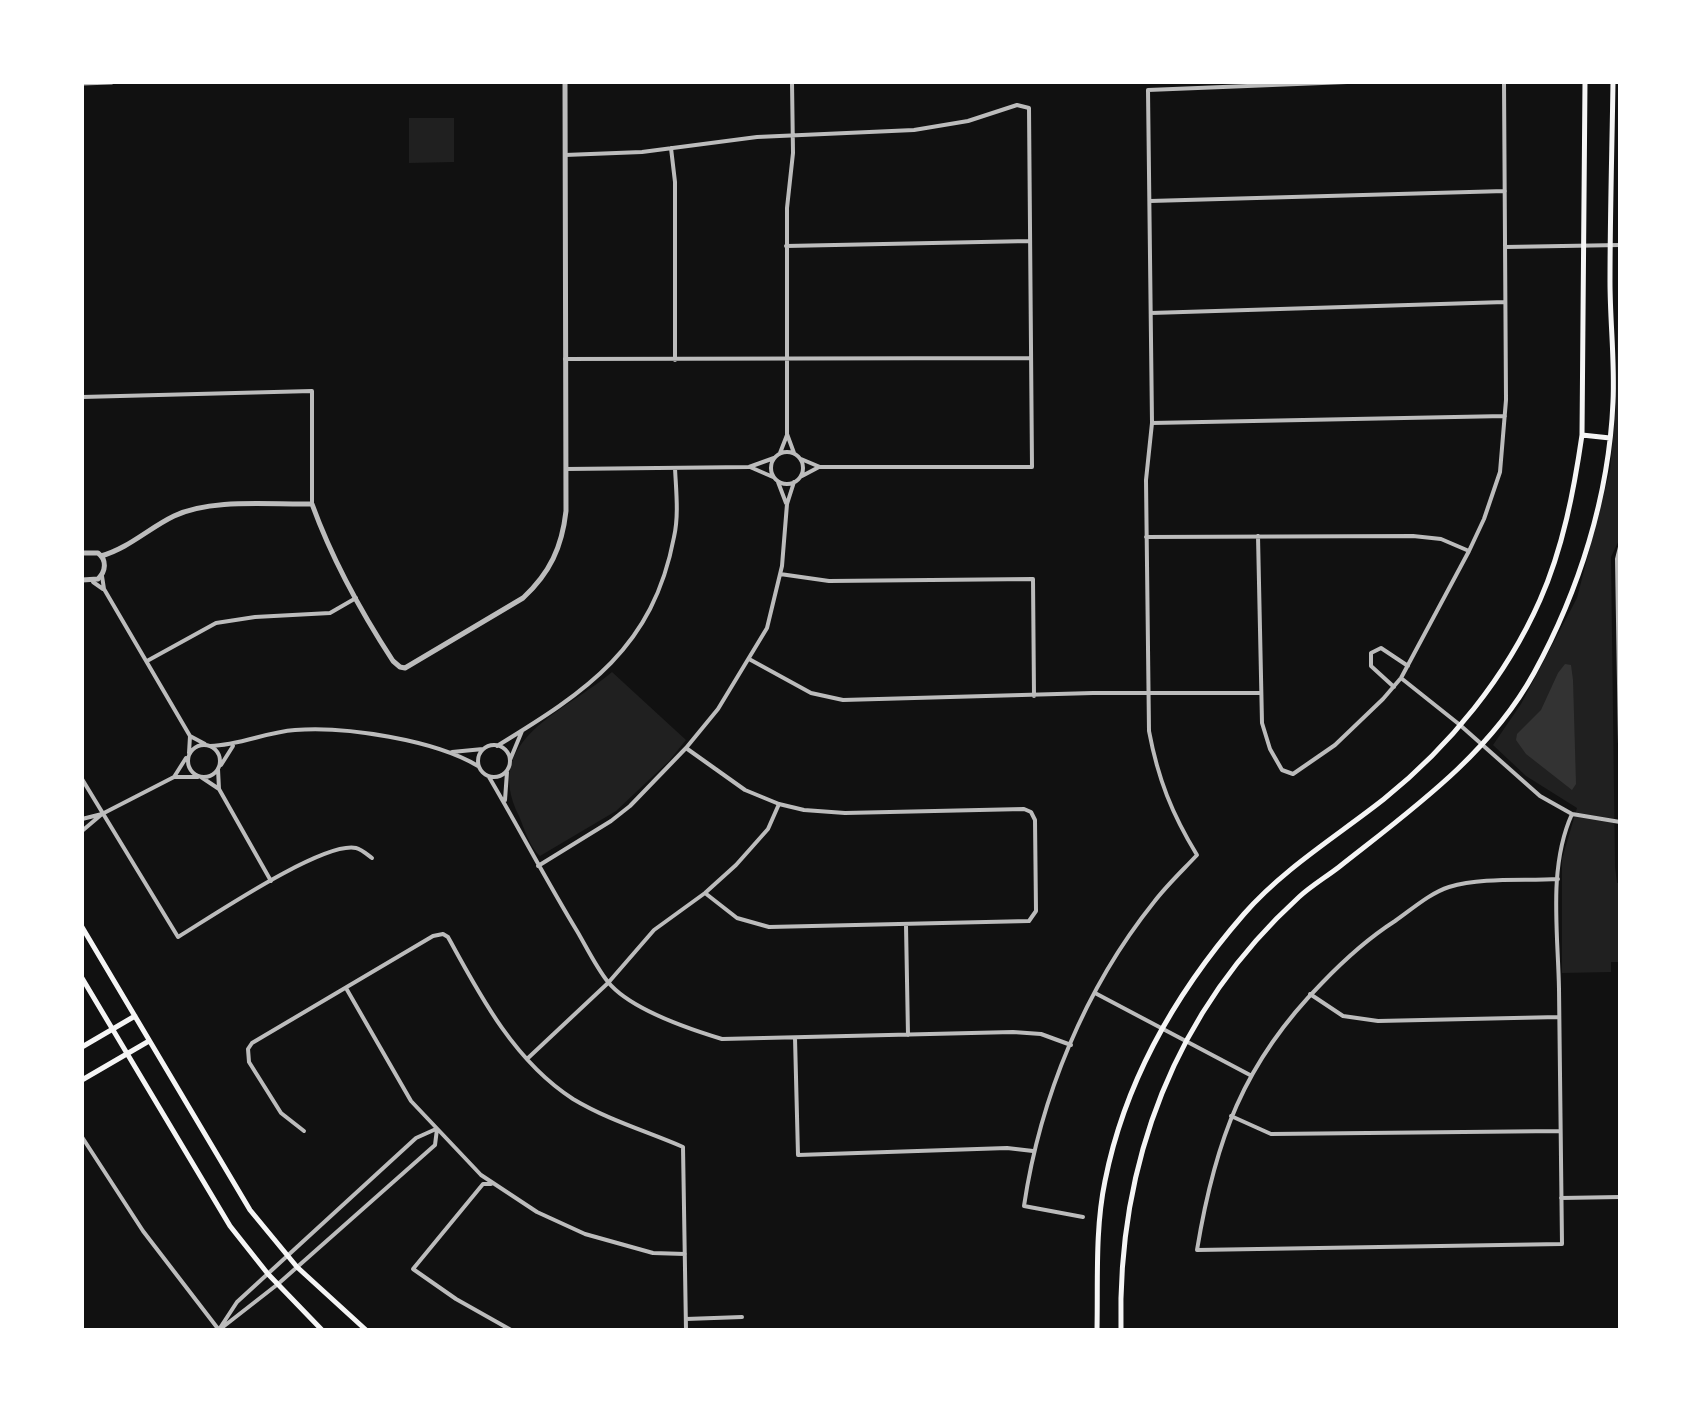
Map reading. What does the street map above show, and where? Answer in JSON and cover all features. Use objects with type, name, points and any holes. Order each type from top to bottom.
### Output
[{"type":"main road","points":[[1097,1329],[1098,1243],[1105,1181],[1129,1096],[1162,1029],[1190,983],[1246,912],[1296,865],[1385,798],[1447,741],[1497,678],[1540,600],[1563,533],[1574,486],[1582,435],[1585,82]]},
{"type":"main road","points":[[1121,1329],[1125,1227],[1135,1171],[1154,1113],[1185,1043],[1207,1005],[1243,957],[1300,896],[1421,801],[1481,746],[1518,699],[1564,614],[1588,547],[1606,472],[1610,438],[1613,401],[1611,245],[1613,82]]},
{"type":"main road","points":[[1582,435],[1610,438]]},
{"type":"main road","points":[[82,927],[250,1210],[297,1267],[366,1329]]},
{"type":"main road","points":[[82,978],[212,1199],[243,1244],[268,1274],[322,1329]]},
{"type":"main road","points":[[82,1047],[135,1016]]},
{"type":"main road","points":[[82,1080],[149,1041]]},
{"type":"street","points":[[82,83],[111,82]]},
{"type":"street","points":[[82,397],[312,391],[312,504],[326,543],[389,655],[400,667],[411,666],[420,661],[523,598],[539,584],[556,557],[563,535],[566,469],[564,359],[566,82]]},
{"type":"street","points":[[565,155],[618,154],[746,138],[793,135],[914,130],[968,121],[1017,105],[1029,108],[1032,467],[820,467],[801,459],[794,453],[787,434],[786,246],[787,196],[793,135],[792,82]]},
{"type":"street","points":[[1083,1216],[1024,1206],[1033,1151],[1047,1102],[1095,993],[1154,902],[1197,855],[1176,821],[1156,770],[1149,731],[1146,537],[1147,465],[1152,423],[1148,90],[1347,82]]},
{"type":"street","points":[[1258,536],[1260,693],[1265,736],[1282,770],[1289,774],[1297,772],[1335,744],[1401,678],[1469,551],[1484,519],[1500,472],[1505,416],[1504,82]]},
{"type":"street","points":[[671,148],[675,182],[675,360]]},
{"type":"street","points":[[1150,201],[1504,191]]},
{"type":"street","points":[[786,246],[1030,241]]},
{"type":"street","points":[[1505,247],[1620,245]]},
{"type":"street","points":[[1151,313],[1505,302]]},
{"type":"street","points":[[564,359],[1031,358]]},
{"type":"street","points":[[1152,423],[1505,416]]},
{"type":"street","points":[[566,469],[749,467],[774,458],[780,453],[787,434]]},
{"type":"street","points":[[780,453],[794,453]]},
{"type":"street","points":[[774,458],[771,468],[787,504]]},
{"type":"street","points":[[799,479],[804,469],[801,459]]},
{"type":"street","points":[[749,467],[789,484],[820,467]]},
{"type":"street","points":[[451,752],[497,746],[588,687],[625,650],[639,630],[659,590],[675,535],[675,468]]},
{"type":"street","points":[[538,866],[611,821],[630,806],[686,748],[718,709],[767,628],[780,574],[787,504],[795,482]]},
{"type":"street","points":[[84,551],[101,556],[115,552],[174,516],[201,506],[312,504]]},
{"type":"street","points":[[1146,537],[1413,536],[1441,539],[1469,551]]},
{"type":"street","points":[[1620,548],[1617,559],[1620,746]]},
{"type":"street","points":[[115,552],[105,564],[102,576],[104,590],[190,736],[219,754],[219,789],[270,881]]},
{"type":"street","points":[[101,556],[105,564]]},
{"type":"street","points":[[780,574],[829,581],[1033,579],[1034,696]]},
{"type":"street","points":[[93,582],[102,576]]},
{"type":"street","points":[[82,580],[93,582],[104,590]]},
{"type":"street","points":[[147,662],[216,623],[255,617],[330,613],[356,598]]},
{"type":"street","points":[[1394,687],[1371,666],[1371,653],[1381,648],[1408,666]]},
{"type":"street","points":[[749,659],[807,691],[833,699],[1260,693]]},
{"type":"street","points":[[1401,678],[1460,725],[1540,796],[1572,814],[1620,822]]},
{"type":"street","points":[[174,777],[197,746],[234,745],[294,730],[324,729],[368,734],[451,752],[478,766],[506,801],[520,834],[608,983],[630,1000],[691,1029],[722,1039],[1013,1032],[1041,1034],[1071,1045]]},
{"type":"street","points":[[506,801],[507,770],[523,730]]},
{"type":"street","points":[[190,736],[189,768],[219,789]]},
{"type":"street","points":[[82,819],[102,814],[174,777],[211,776],[234,745]]},
{"type":"street","points":[[497,746],[506,751],[510,761]]},
{"type":"street","points":[[686,748],[732,782],[779,804],[830,813],[1024,809],[1033,814],[1036,911],[1033,918],[1025,922],[769,927],[737,918],[705,893]]},
{"type":"street","points":[[478,766],[478,757],[483,749]]},
{"type":"street","points":[[489,777],[502,775],[507,770]]},
{"type":"street","points":[[82,779],[178,937],[270,881],[330,851],[357,848],[372,858]]},
{"type":"street","points":[[527,1059],[608,983],[654,930],[705,893],[762,837],[779,804]]},
{"type":"street","points":[[82,831],[102,814]]},
{"type":"street","points":[[1558,879],[1473,882],[1447,887],[1363,942],[1310,994],[1280,1028],[1250,1075],[1231,1116],[1207,1190],[1197,1250],[1562,1244],[1558,879],[1560,845],[1572,814]]},
{"type":"street","points":[[906,925],[908,1035]]},
{"type":"street","points":[[304,1131],[281,1113],[249,1062],[248,1049],[257,1040],[433,936],[444,934],[448,937],[496,1020],[538,1071],[573,1099],[611,1119],[683,1147],[686,1329]]},
{"type":"street","points":[[346,988],[402,1087],[421,1114],[471,1166],[492,1184],[537,1212],[585,1234],[645,1251],[685,1254]]},
{"type":"street","points":[[1095,993],[1185,1043],[1250,1075]]},
{"type":"street","points":[[1310,994],[1343,1016],[1378,1021],[1559,1017]]},
{"type":"street","points":[[795,1038],[798,1155],[1007,1148],[1033,1151]]},
{"type":"street","points":[[1231,1116],[1271,1134],[1560,1131]]},
{"type":"street","points":[[219,1329],[237,1302],[416,1138],[437,1129]]},
{"type":"street","points":[[219,1329],[278,1284],[435,1145],[437,1129]]},
{"type":"street","points":[[82,1137],[143,1231],[219,1329]]},
{"type":"street","points":[[492,1184],[483,1184],[413,1269],[456,1299],[511,1329]]},
{"type":"street","points":[[1561,1198],[1620,1197]]},
{"type":"street","points":[[686,1319],[742,1317]]},
{"type":"shaded area","points":[[409,118],[454,118],[454,162],[409,163]]},
{"type":"shaded area","points":[[1619,260],[1620,538],[1611,557],[1615,867],[1617,883],[1620,883],[1620,962],[1611,962],[1611,972],[1562,973],[1562,859],[1577,808],[1526,776],[1493,745],[1521,704],[1577,598],[1610,470],[1616,406]]},
{"type":"shaded area","points":[[1565,664],[1571,665],[1573,680],[1576,784],[1572,790],[1526,754],[1516,740],[1517,734],[1541,710],[1558,673]]},
{"type":"shaded area","points":[[612,672],[686,740],[669,761],[616,811],[540,856],[528,837],[510,789],[511,767],[519,747],[533,730]]}]
